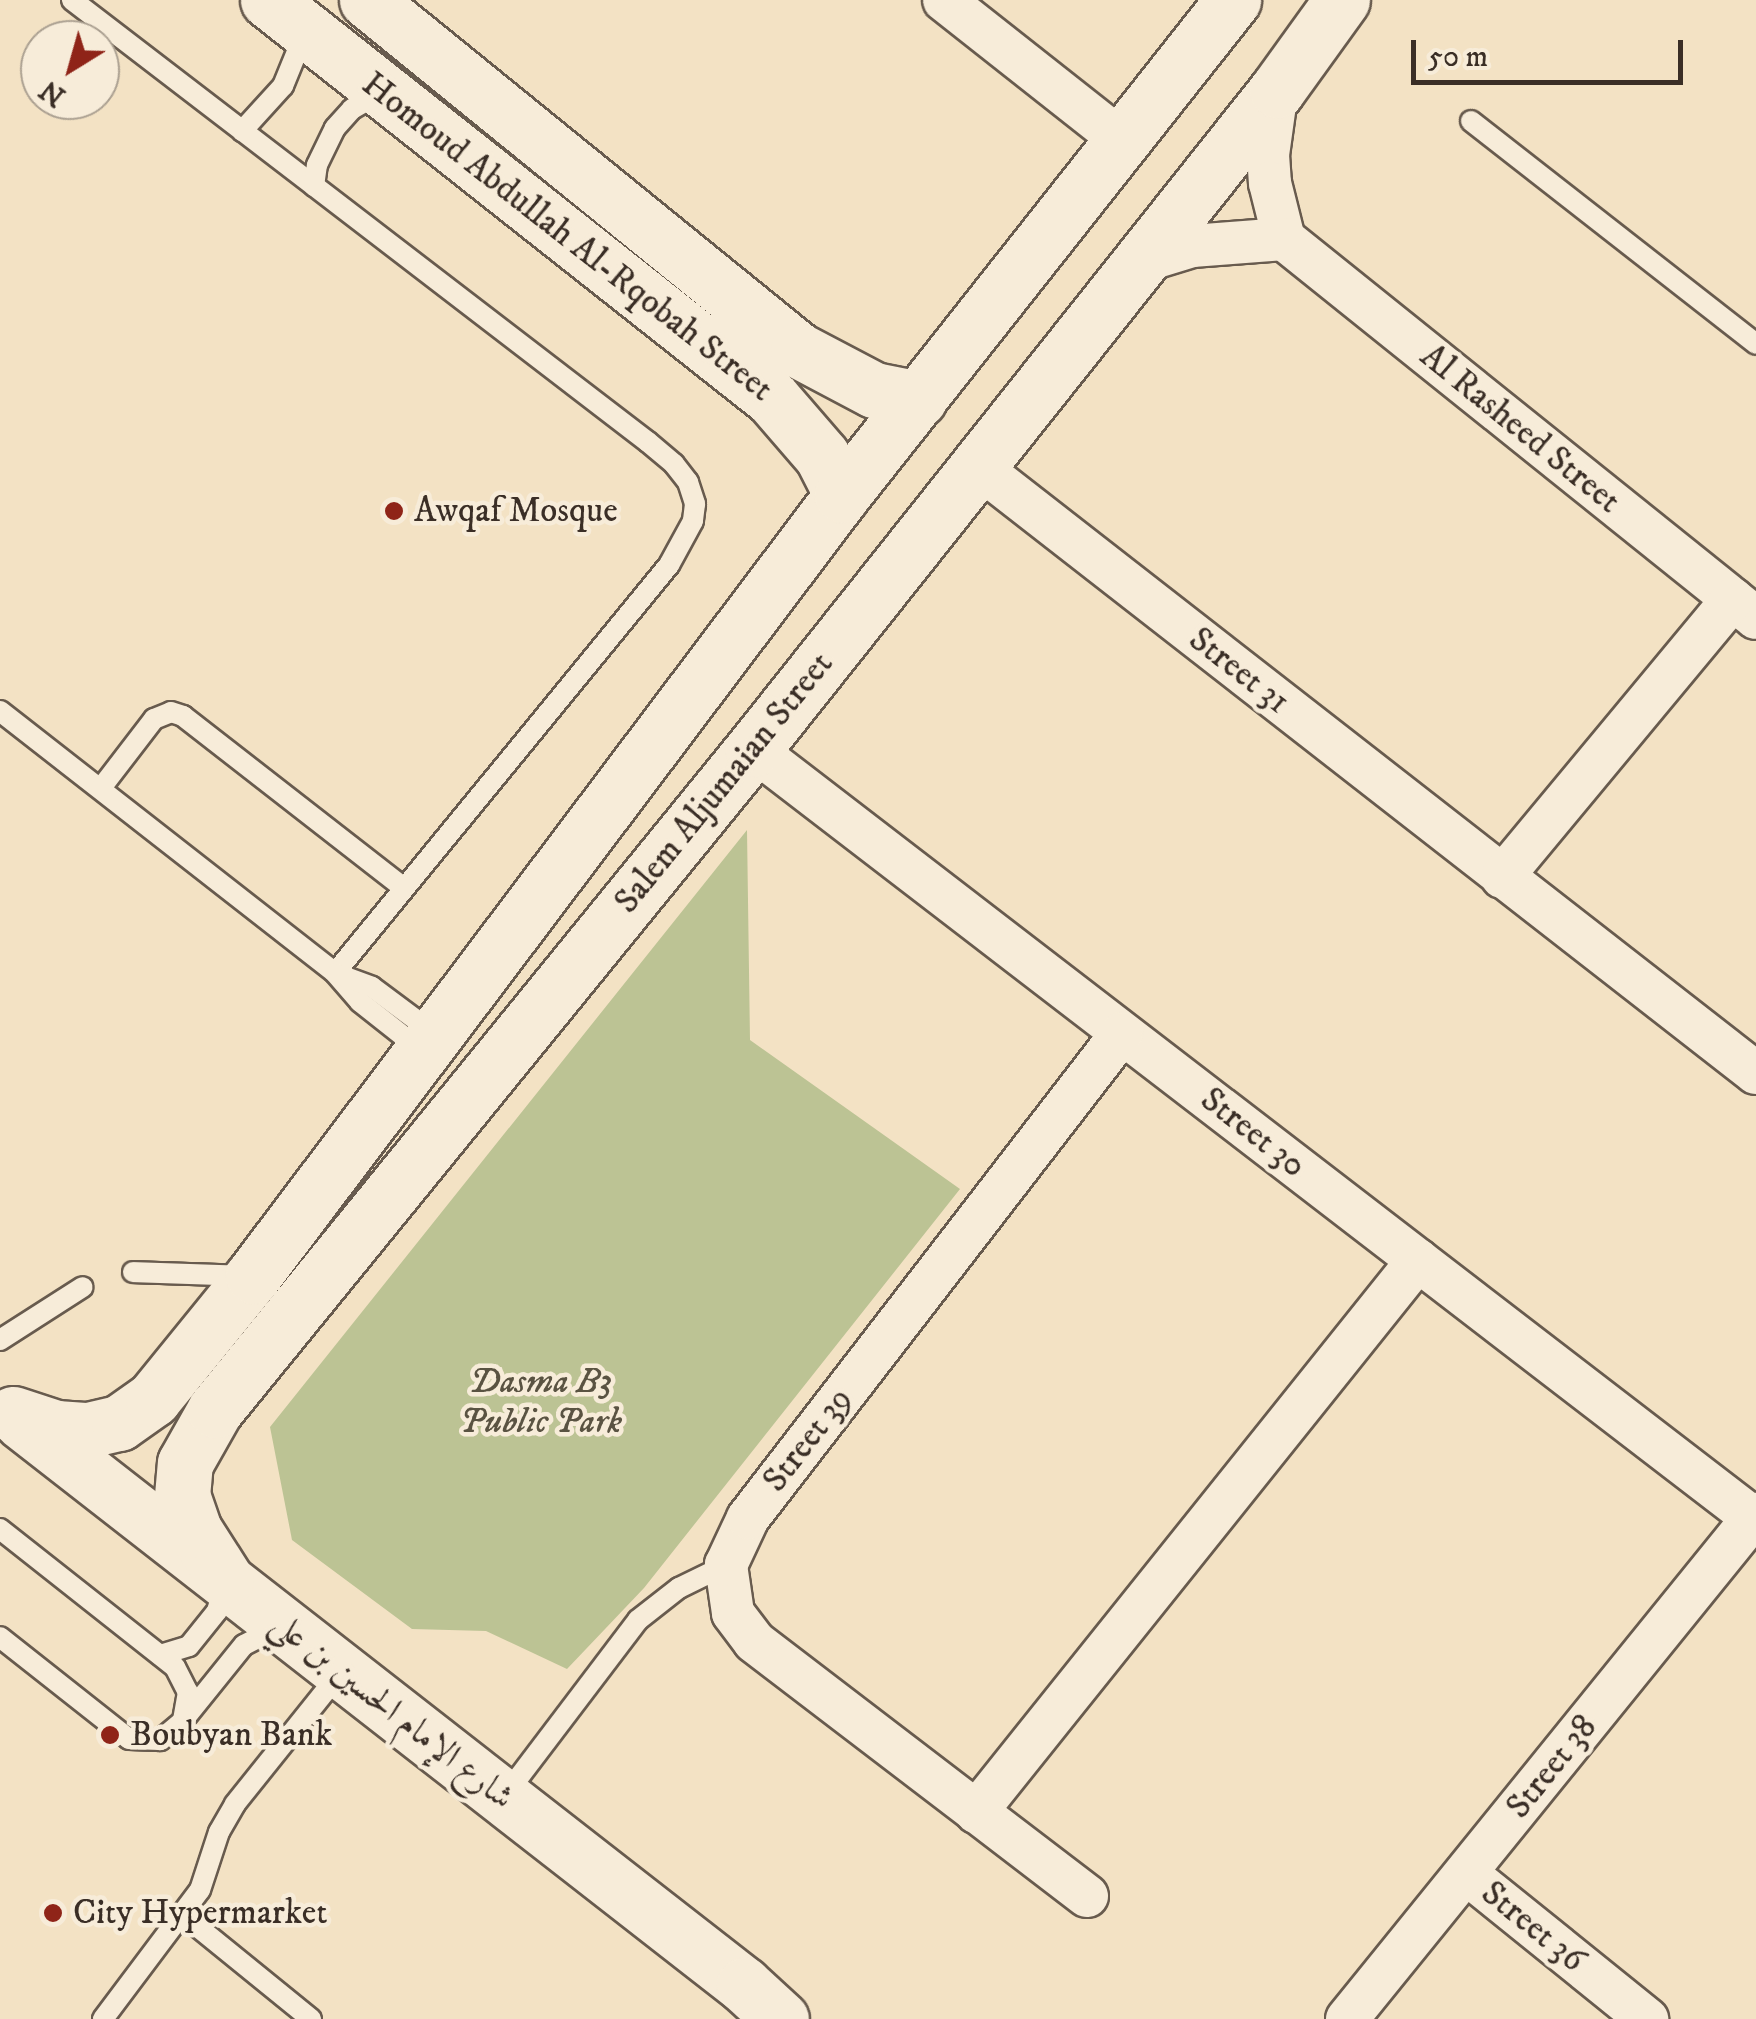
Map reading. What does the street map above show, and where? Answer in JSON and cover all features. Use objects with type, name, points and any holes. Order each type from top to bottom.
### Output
[{"type":"street","points":[[944,0],[1121,140]]},
{"type":"street","name":"Salem Aljumaian Street","points":[[6,1410],[72,1430],[106,1427],[132,1416],[153,1399],[253,1276],[842,495],[1234,0]]},
{"type":"street","name":"Salem Aljumaian Street","points":[[226,1580],[194,1530],[182,1496],[185,1463],[201,1430],[753,749],[1277,90],[1342,0]]},
{"type":"street","points":[[305,29],[377,3]]},
{"type":"street","name":"Homoud Abdullah Al-Rqobah Street","points":[[377,3],[798,350],[874,390],[918,399]]},
{"type":"street","name":"Homoud Abdullah Al-Rqobah Street","points":[[305,29],[772,398],[815,446],[842,495]]},
{"type":"street","points":[[1137,263],[1192,246],[1284,239],[1270,183],[1268,154],[1277,90]]},
{"type":"street","name":"Al Rasheed Street","points":[[1284,239],[1744,609]]},
{"type":"street","name":"Street 31","points":[[976,465],[1756,1074]]},
{"type":"street","points":[[1502,877],[1744,609]]},
{"type":"street","name":"Street 30","points":[[753,749],[1754,1516]]},
{"type":"street","points":[[588,833],[584,861],[595,878],[614,889],[646,882]]},
{"type":"street","name":"Street 39","points":[[726,1566],[748,1518],[1122,1033]]},
{"type":"street","points":[[976,1812],[1418,1260]]},
{"type":"street","name":"شارع الإمام الحسين بن علي","points":[[6,1410],[776,2012]]},
{"type":"street","name":"Street 38","points":[[1346,2019],[1754,1516]]},
{"type":"street","points":[[726,1566],[733,1612],[754,1641],[1087,1896]]},
{"type":"street","name":"Street 36","points":[[1466,1873],[1647,2019]]},
{"type":"lane","points":[[72,0],[648,442],[688,482],[694,504],[693,521],[669,565],[335,973]]},
{"type":"lane","points":[[242,130],[284,86],[305,29]]},
{"type":"lane","points":[[314,186],[317,165],[334,128],[352,109],[385,92]]},
{"type":"lane","points":[[1471,121],[1756,344]]},
{"type":"lane","points":[[0,710],[335,973],[372,987],[429,1042]]},
{"type":"lane","points":[[100,788],[154,719],[171,712],[183,716],[404,888]]},
{"type":"lane","points":[[133,1272],[253,1276]]},
{"type":"lane","points":[[0,1340],[83,1287]]},
{"type":"lane","points":[[0,1529],[184,1678],[188,1707],[184,1721]]},
{"type":"lane","points":[[503,1798],[638,1620],[679,1588],[726,1566]]},
{"type":"lane","points":[[160,1655],[180,1651],[196,1638],[225,1596],[226,1580]]},
{"type":"lane","points":[[0,1637],[129,1739],[160,1740],[184,1721],[244,1645],[260,1633],[283,1626]]},
{"type":"lane","points":[[103,2019],[183,1915],[207,1877],[226,1818],[342,1671]]},
{"type":"lane","points":[[183,1915],[311,2019]]},
{"type":"green space","name":"Dasma B3 Public Park","points":[[747,830],[750,1040],[960,1189],[644,1588],[567,1669],[486,1631],[412,1629],[292,1540],[270,1427]]},
{"type":"place","name":"Awqaf Mosque","points":[[394,511]]},
{"type":"place","name":"Boubyan Bank","points":[[110,1735]]},
{"type":"place","name":"City Hypermarket","points":[[53,1913]]}]
